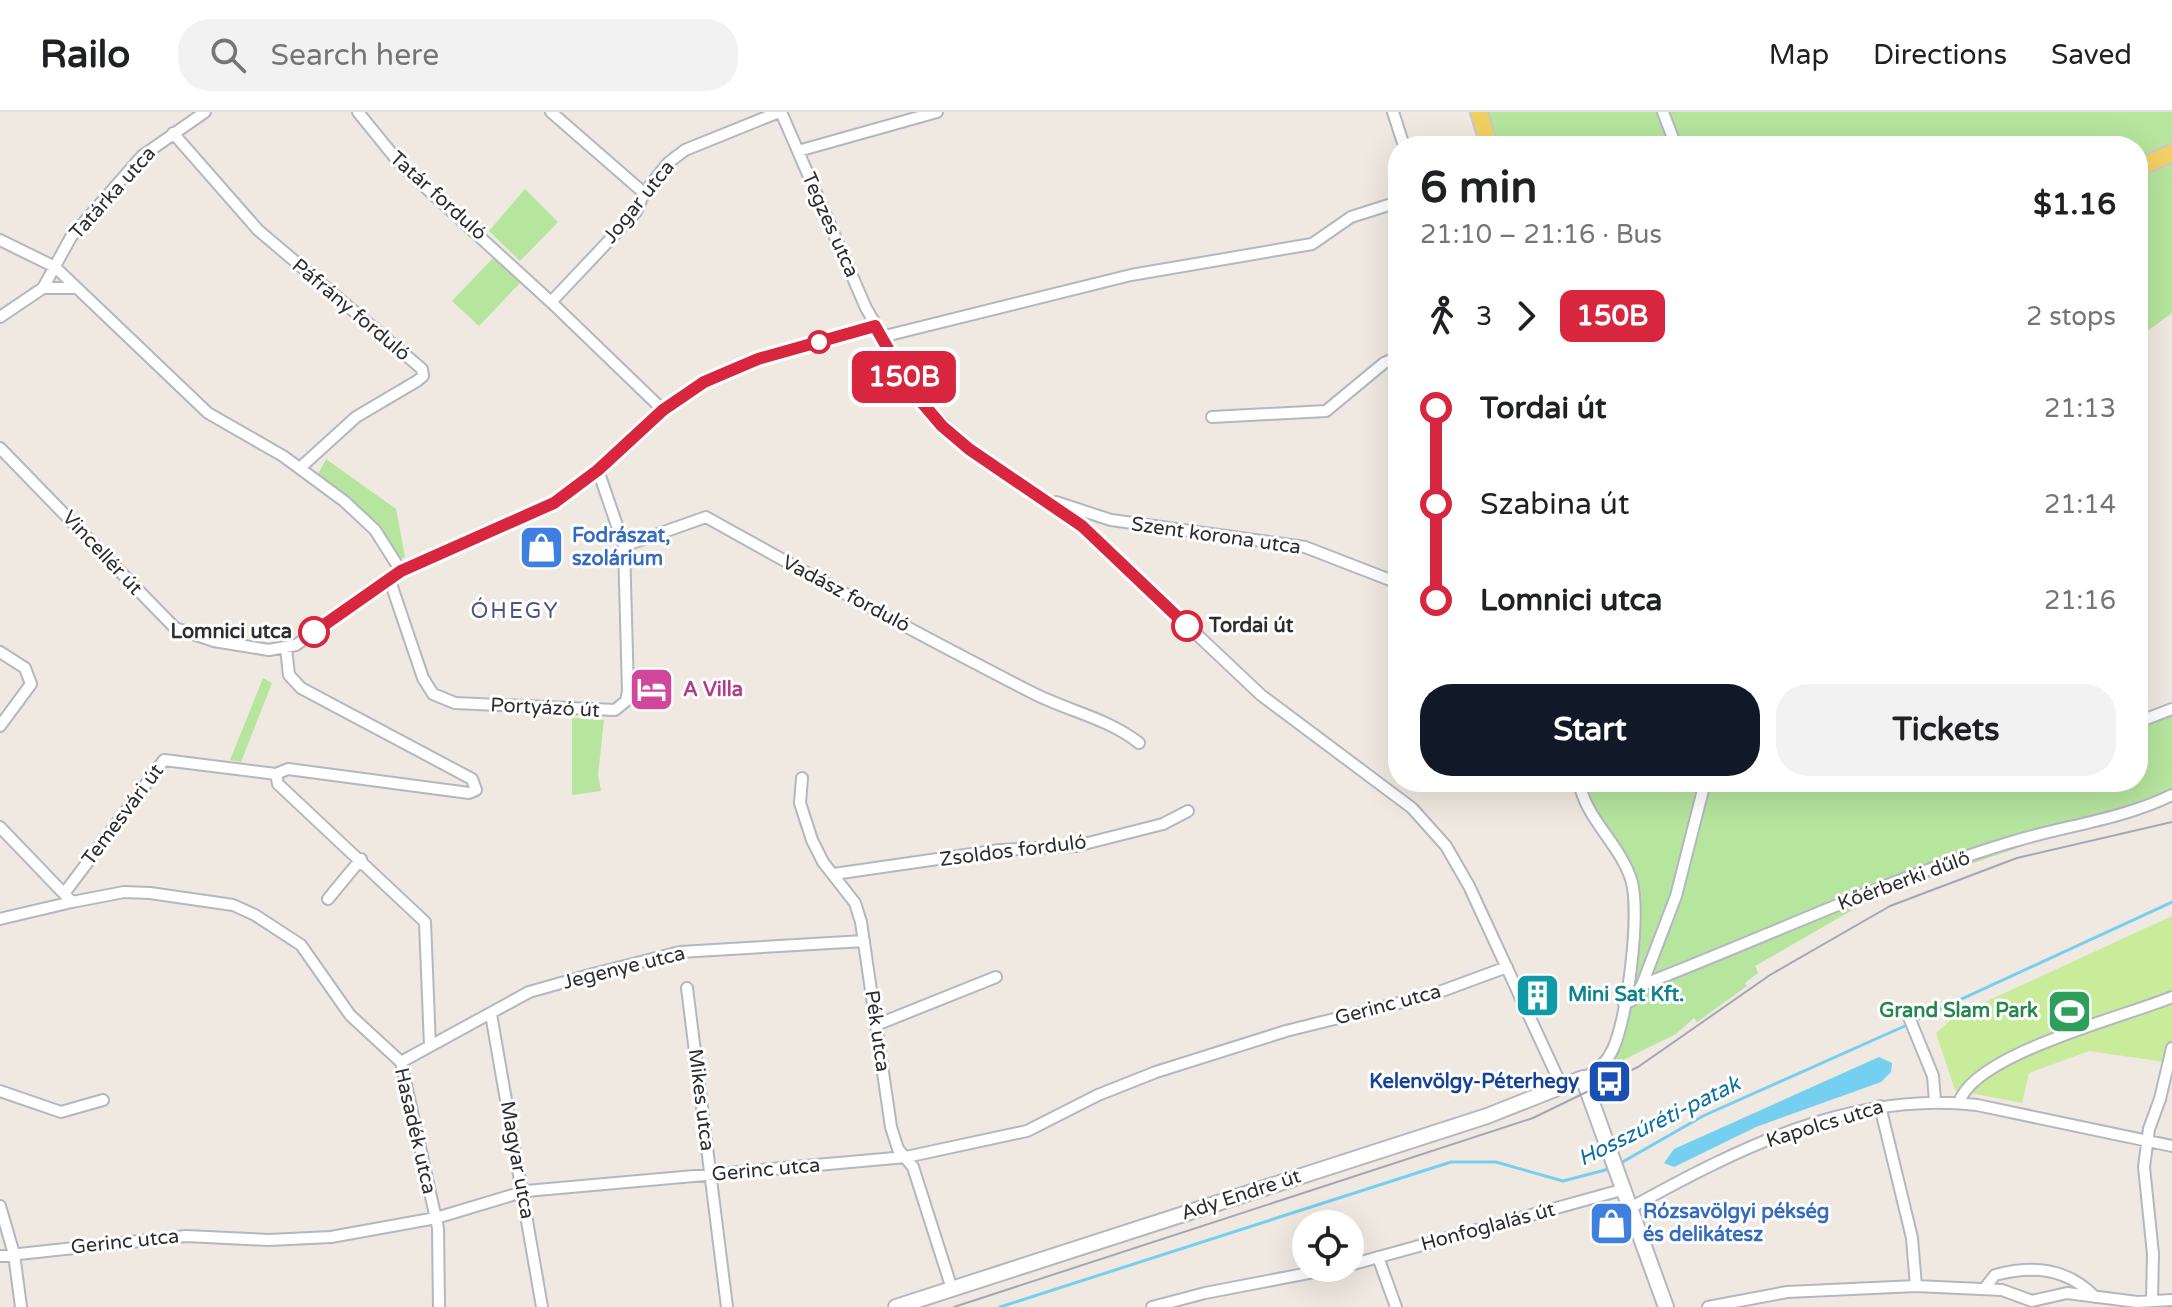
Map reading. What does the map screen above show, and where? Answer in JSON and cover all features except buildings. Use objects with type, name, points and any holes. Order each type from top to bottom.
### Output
[{"type":"main road","points":[[1479,112],[1486,136]]},
{"type":"main road","points":[[2148,164],[2172,153]]},
{"type":"street","name":"Tatárka utca","points":[[0,317],[43,288],[71,237],[142,156],[205,112]]},
{"type":"street","name":"Tatár forduló","points":[[358,112],[401,165],[551,302]]},
{"type":"street","points":[[551,112],[644,193]]},
{"type":"street","name":"Jogar utca","points":[[551,302],[636,212],[644,193],[668,163],[685,150],[780,112]]},
{"type":"street","name":"Tegzes utca","points":[[780,112],[881,337]]},
{"type":"street","points":[[798,151],[937,112]]},
{"type":"street","points":[[1393,112],[1401,136]]},
{"type":"street","points":[[1663,112],[1672,136]]},
{"type":"street","name":"Páfrány forduló","points":[[173,133],[258,230],[422,369],[423,376],[417,381],[356,417],[301,467]]},
{"type":"street","points":[[1388,205],[1351,217],[1312,244],[1131,275],[881,337],[912,391],[942,426],[1088,532],[1261,695],[1388,790]]},
{"type":"street","points":[[0,240],[55,267],[208,413],[301,467],[375,530],[401,571]]},
{"type":"street","points":[[43,288],[76,288]]},
{"type":"street","points":[[551,302],[663,410]]},
{"type":"street","points":[[430,1046],[425,922],[278,784],[276,774],[288,769],[469,793],[476,790],[472,779],[301,688],[289,675],[286,648],[296,645],[401,571],[544,508],[598,470],[663,410],[726,371],[875,326]]},
{"type":"street","points":[[1212,417],[1326,411],[1388,361]]},
{"type":"street","name":"Vincellér út","points":[[0,448],[175,628],[214,641],[269,650],[286,648]]},
{"type":"street","points":[[598,470],[624,546]]},
{"type":"street","name":"Szent korona utca","points":[[1032,493],[1111,520],[1305,547],[1388,579]]},
{"type":"street","name":"Vadász forduló","points":[[624,546],[706,517],[873,611],[1051,703],[1125,732],[1139,743]]},
{"type":"street","name":"Portyázó út","points":[[389,578],[423,678],[438,698],[455,703],[603,712],[615,710],[627,697],[624,546]]},
{"type":"street","points":[[0,652],[25,668],[31,684],[0,726]]},
{"type":"street","points":[[2148,718],[2172,709]]},
{"type":"street","name":"Temesvári út","points":[[66,891],[158,764],[164,760],[276,774]]},
{"type":"street","name":"Pék utca","points":[[802,778],[800,803],[823,862],[857,907],[891,1127],[898,1149],[913,1167],[952,1289]]},
{"type":"street","points":[[1391,792],[1412,808],[1456,861],[1562,1087]]},
{"type":"street","points":[[1582,792],[1587,806],[1622,858],[1633,889],[1633,946],[1614,1048],[1598,1070],[1583,1078],[1613,1153],[1666,1307]]},
{"type":"street","name":"Kőérberki dűlő","points":[[1623,1002],[1631,1001],[1642,985],[1676,896],[1702,792]]},
{"type":"street","name":"Kőérberki dűlő","points":[[1642,985],[1796,920],[1964,858],[2172,795]]},
{"type":"street","name":"Zsoldos forduló","points":[[834,874],[1000,850],[1076,846],[1163,824],[1188,811]]},
{"type":"street","points":[[0,827],[66,891],[72,902],[0,919]]},
{"type":"street","points":[[328,899],[361,859]]},
{"type":"street","name":"Hasadék utca","points":[[72,902],[124,892],[233,905],[255,915],[301,945],[350,1015],[401,1062],[436,1218],[439,1307]]},
{"type":"street","name":"Jegenye utca","points":[[401,1062],[529,992],[680,952],[864,941]]},
{"type":"street","name":"Gerinc utca","points":[[0,1256],[186,1236],[309,1239],[436,1218],[522,1192],[906,1157],[1027,1131],[1098,1095],[1156,1072],[1286,1031],[1431,995],[1507,967]]},
{"type":"street","points":[[876,1025],[996,977]]},
{"type":"street","name":"Mikes utca","points":[[687,988],[727,1307]]},
{"type":"street","points":[[1959,1103],[1970,1082],[1999,1062],[2172,997]]},
{"type":"street","points":[[1907,1013],[1934,1081],[1935,1101]]},
{"type":"street","name":"Magyar utca","points":[[491,1014],[542,1307]]},
{"type":"street","points":[[2152,1300],[2153,1254],[2144,1187],[2147,1141],[2172,1048]]},
{"type":"street","name":"Ady Endre út","points":[[896,1307],[1487,1116],[1583,1078]]},
{"type":"street","points":[[0,1091],[61,1112],[103,1100]]},
{"type":"street","name":"Kapolcs utca","points":[[1632,1207],[1758,1144],[1880,1106],[1935,1101],[1959,1103],[2172,1146]]},
{"type":"street","points":[[1880,1106],[1912,1238],[1916,1286]]},
{"type":"street","name":"Honfoglalás út","points":[[1364,1261],[1625,1189]]},
{"type":"street","points":[[0,1206],[14,1254],[21,1307]]},
{"type":"street","points":[[1378,1257],[1396,1307]]},
{"type":"street","points":[[1984,1289],[1995,1275],[2037,1269],[2075,1279],[2095,1297]]},
{"type":"street","points":[[1152,1307],[1292,1277]]},
{"type":"street","points":[[1708,1307],[1787,1292],[1916,1286],[2002,1290],[2025,1301],[2046,1300],[2067,1293],[2172,1300]]},
{"type":"green space","points":[[1479,112],[2172,112],[2172,313],[2148,331],[2148,136],[1486,136]]},
{"type":"green space","points":[[525,189],[558,222],[520,261],[489,231]]},
{"type":"green space","points":[[494,257],[520,283],[479,326],[452,301]]},
{"type":"green space","points":[[326,459],[396,509],[405,557],[398,559],[317,476]]},
{"type":"green space","points":[[263,678],[272,683],[241,762],[230,760]]},
{"type":"green space","points":[[2172,706],[2172,795],[1877,896],[1755,966],[1758,973],[1745,983],[1747,986],[1697,1022],[1694,1018],[1676,1034],[1605,1069],[1603,1065],[1617,1030],[1629,977],[1635,902],[1632,886],[1614,846],[1584,792],[2148,792],[2148,716]]},
{"type":"green space","points":[[572,718],[604,720],[598,775],[601,791],[572,795]]},
{"type":"green space","name":"Grand Slam Park","points":[[2172,916],[2172,1063],[2089,1051],[2029,1073],[2022,1103],[1955,1090],[1936,1033],[1955,1016]]},
{"type":"water","points":[[1879,1057],[1892,1063],[1891,1072],[1881,1082],[1756,1127],[1674,1167],[1664,1163],[1674,1149]]},
{"type":"waterway","name":"Hosszúréti-patak","points":[[1914,1021],[2172,902]]},
{"type":"waterway","name":"Hosszúréti-patak","points":[[1619,1164],[1703,1116],[1907,1025]]},
{"type":"waterway","name":"Hosszúréti-patak","points":[[1000,1307],[1451,1162],[1496,1162],[1563,1181],[1609,1169]]},
{"type":"tram line","points":[[954,1307],[1533,1118],[1638,1067],[1770,975],[1890,906],[2017,858],[2172,822]]},
{"type":"bus line","name":"150B","points":[[314,632],[401,571],[554,503],[577,488],[663,410],[704,382],[758,359],[875,326],[912,391],[942,426],[969,449],[1082,526],[1187,626]]},
{"type":"place","name":"Fodrászat, szolárium","points":[[541,548]]},
{"type":"place","name":"Tordai út","points":[[1187,626]]},
{"type":"place","name":"Lomnici utca","points":[[314,632]]},
{"type":"place","name":"A Villa","points":[[652,690]]},
{"type":"place","name":"Mini Sat Kft.","points":[[1537,995]]},
{"type":"place","name":"Grand Slam Park","points":[[2069,1011]]},
{"type":"place","name":"Kelenvölgy-Péterhegy","points":[[1610,1082]]},
{"type":"place","name":"Rózsavölgyi pékség és delikátesz","points":[[1612,1224]]},
{"type":"district","name":"ÓHEGY","points":[[515,611]]}]
